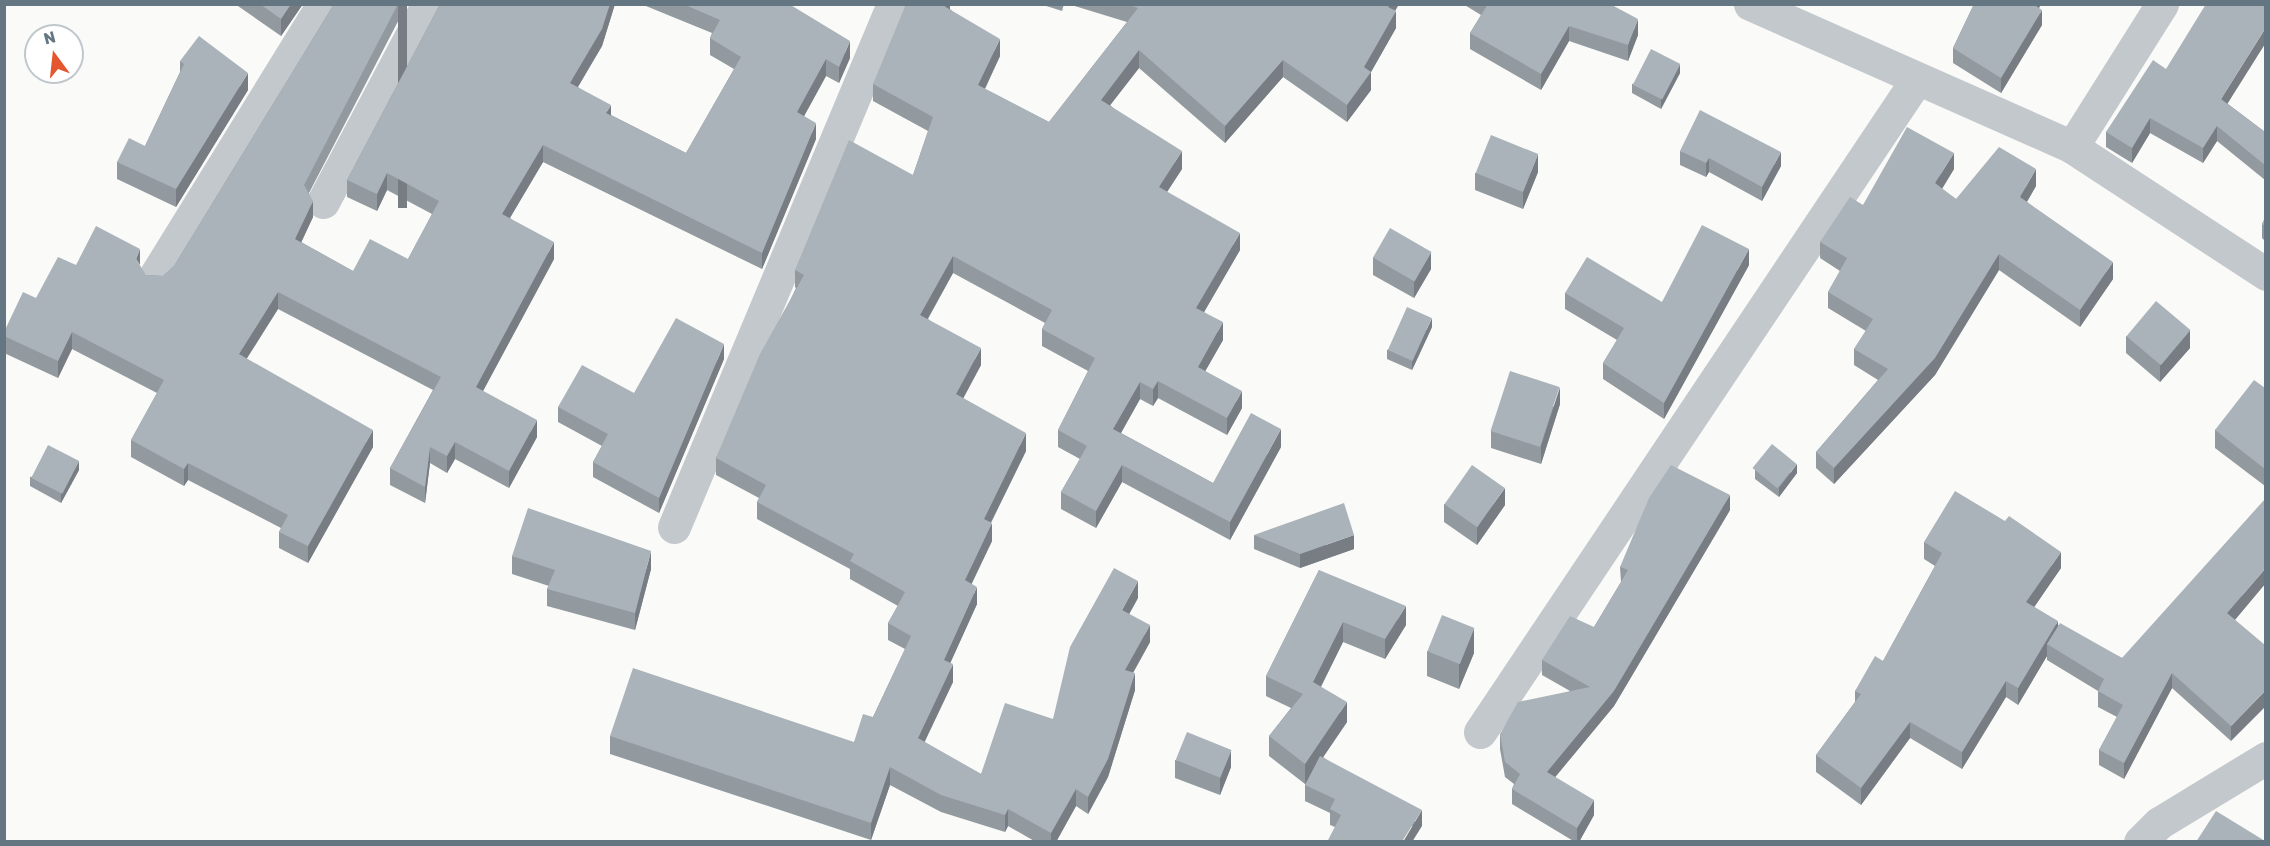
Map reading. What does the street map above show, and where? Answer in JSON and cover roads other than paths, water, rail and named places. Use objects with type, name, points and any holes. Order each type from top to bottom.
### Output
[{"type":"street","points":[[155,276],[323,4]]},
{"type":"street","points":[[323,202],[428,4]]},
{"type":"street","points":[[674,527],[892,4]]},
{"type":"street","points":[[1750,4],[1915,82],[2072,147],[2265,274]]},
{"type":"street","points":[[2072,147],[2162,4]]},
{"type":"street","points":[[1480,732],[1915,82]]},
{"type":"street","points":[[2140,842],[2159,823],[2265,758]]}]
